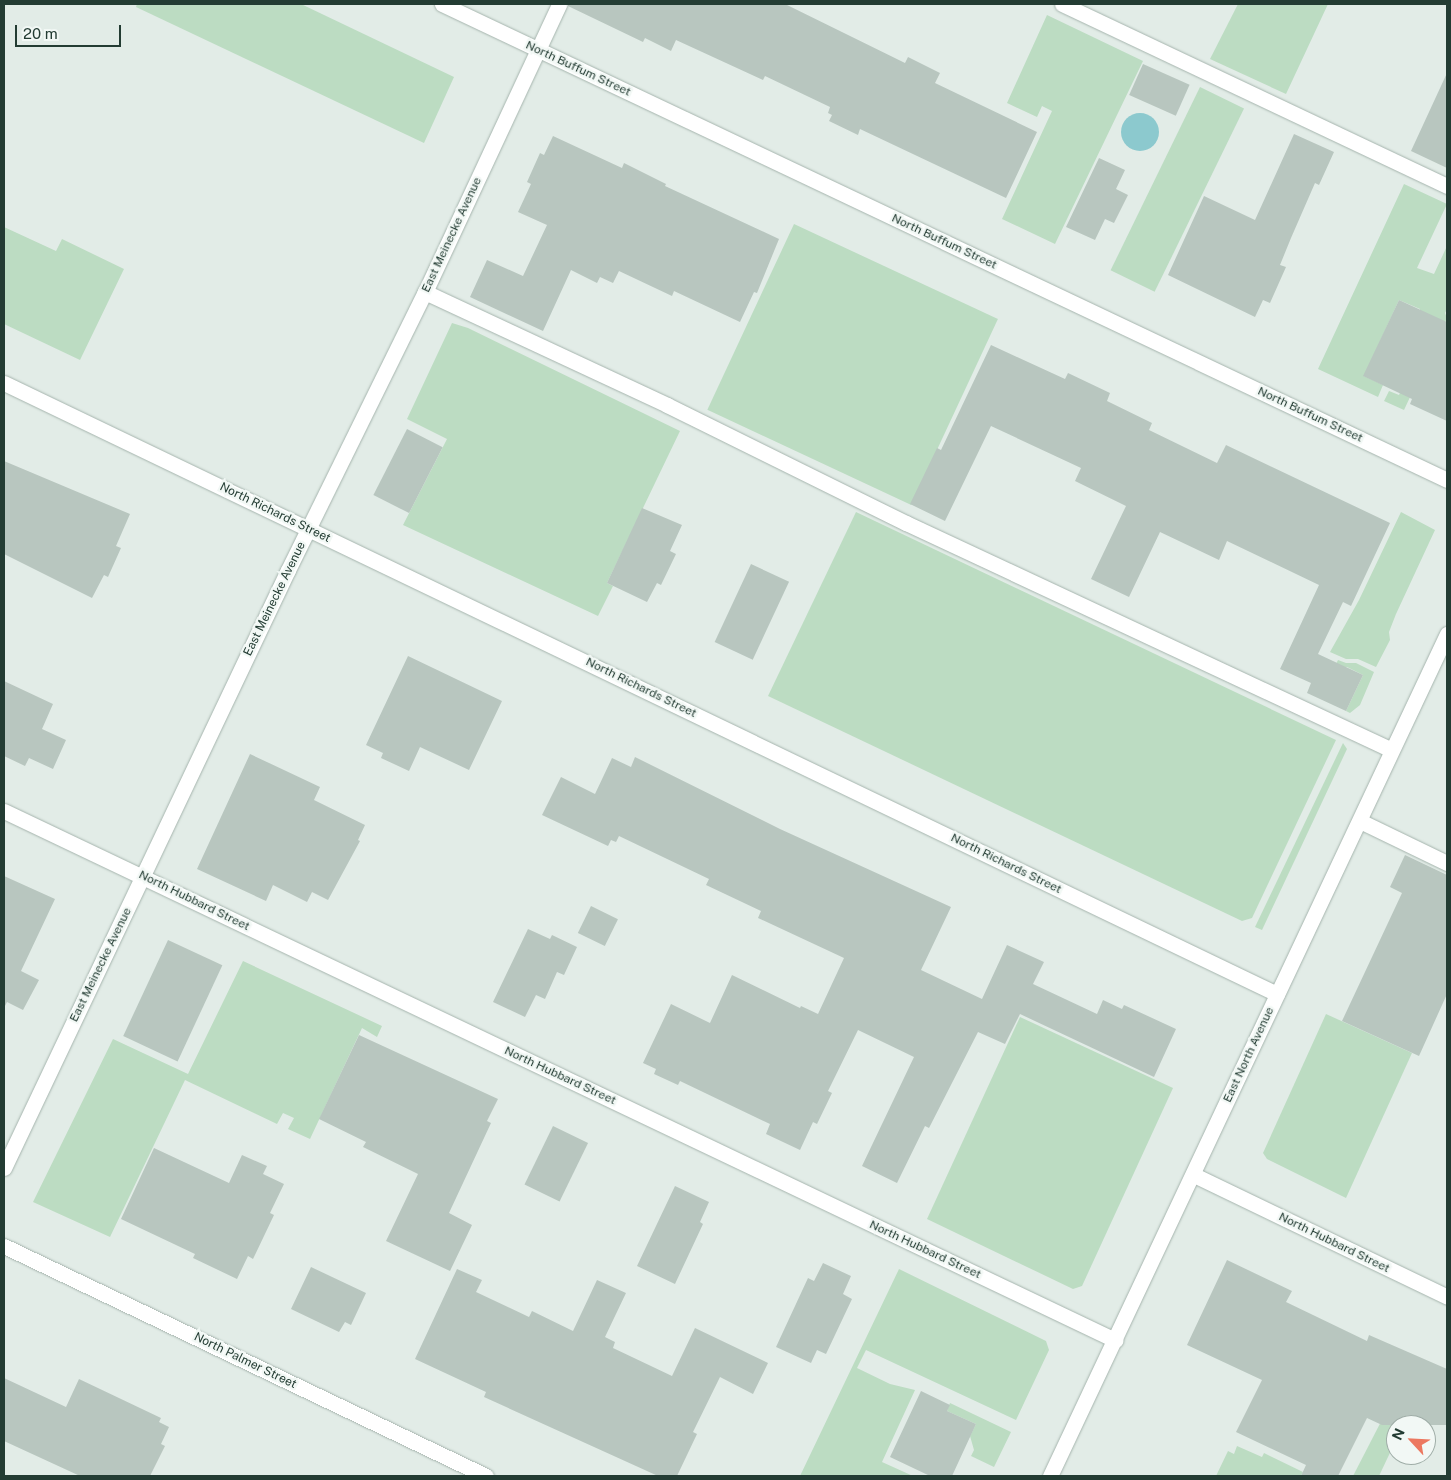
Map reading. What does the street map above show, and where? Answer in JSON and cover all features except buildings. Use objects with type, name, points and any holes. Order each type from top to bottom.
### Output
[{"type":"street","name":"North Buffum Street","points":[[442,4],[1447,480]]},
{"type":"street","name":"East Meinecke Avenue","points":[[4,1168],[308,529],[425,292],[559,4]]},
{"type":"street","points":[[1062,4],[1447,186]]},
{"type":"street","points":[[425,292],[676,409],[906,523],[1392,750]]},
{"type":"street","name":"North Richards Street","points":[[4,383],[1278,994]]},
{"type":"street","name":"East North Avenue","points":[[1050,1476],[1194,1175],[1447,634]]},
{"type":"street","name":"North Hubbard Street","points":[[4,811],[1116,1340]]},
{"type":"street","points":[[1360,821],[1447,863]]},
{"type":"street","name":"North Hubbard Street","points":[[1194,1175],[1447,1298]]},
{"type":"street","name":"North Palmer Street","points":[[4,1246],[486,1476]]},
{"type":"green space","points":[[137,4],[301,4],[454,77],[424,143],[136,7]]},
{"type":"green space","points":[[1238,4],[1328,4],[1286,94],[1210,59]]},
{"type":"green space","points":[[1047,15],[1143,61],[1055,244],[1002,219],[1052,111],[1042,106],[1037,117],[1007,103]]},
{"type":"green space","points":[[1200,87],[1244,108],[1155,292],[1111,270]]},
{"type":"green space","points":[[1404,184],[1447,204],[1417,268],[1434,274],[1447,246],[1447,309],[1445,313],[1447,318],[1404,410],[1384,401],[1389,391],[1399,395],[1434,318],[1420,311],[1420,309],[1399,300],[1364,376],[1383,385],[1378,397],[1318,369]]},
{"type":"green space","points":[[794,224],[998,319],[911,505],[707,410]]},
{"type":"green space","points":[[4,227],[56,251],[62,239],[124,269],[80,360],[4,324]]},
{"type":"green space","points":[[452,323],[468,328],[680,431],[607,583],[613,586],[598,616],[403,525],[447,439],[407,419]]},
{"type":"green space","points":[[856,512],[1336,740],[1252,918],[1242,921],[768,696]]},
{"type":"green space","points":[[1401,512],[1435,530],[1396,614],[1389,632],[1390,640],[1376,667],[1358,659],[1346,659],[1330,652],[1359,600]]},
{"type":"green space","points":[[1338,660],[1346,663],[1356,663],[1374,672],[1360,705],[1350,713],[1346,711],[1363,675],[1347,667],[1333,670]]},
{"type":"green space","points":[[1343,743],[1347,749],[1262,930],[1255,927]]},
{"type":"green space","points":[[243,961],[382,1026],[377,1037],[362,1028],[310,1139],[288,1129],[294,1118],[283,1113],[277,1124],[185,1080],[110,1237],[33,1202],[113,1039],[188,1074]]},
{"type":"green space","points":[[1326,1014],[1412,1053],[1346,1198],[1267,1159],[1263,1153]]},
{"type":"green space","points":[[1020,1017],[1173,1088],[1082,1286],[1073,1289],[927,1219]]},
{"type":"green space","points":[[899,1269],[1046,1341],[1049,1350],[1016,1420],[866,1350],[857,1368],[890,1384],[915,1390],[882,1462],[913,1476],[800,1476]]},
{"type":"green space","points":[[950,1403],[1011,1432],[994,1467],[971,1456],[974,1450],[970,1436],[976,1424],[947,1411]]},
{"type":"green space","points":[[1387,1410],[1390,1415],[1386,1415],[1386,1461],[1379,1476],[1353,1476]]},
{"type":"green space","points":[[1237,1446],[1262,1457],[1264,1453],[1303,1472],[1301,1476],[1216,1476],[1228,1451],[1234,1454]]},
{"type":"water","points":[[1140,113],[1154,118],[1159,132],[1154,146],[1140,151],[1126,146],[1121,132],[1126,118]]}]
